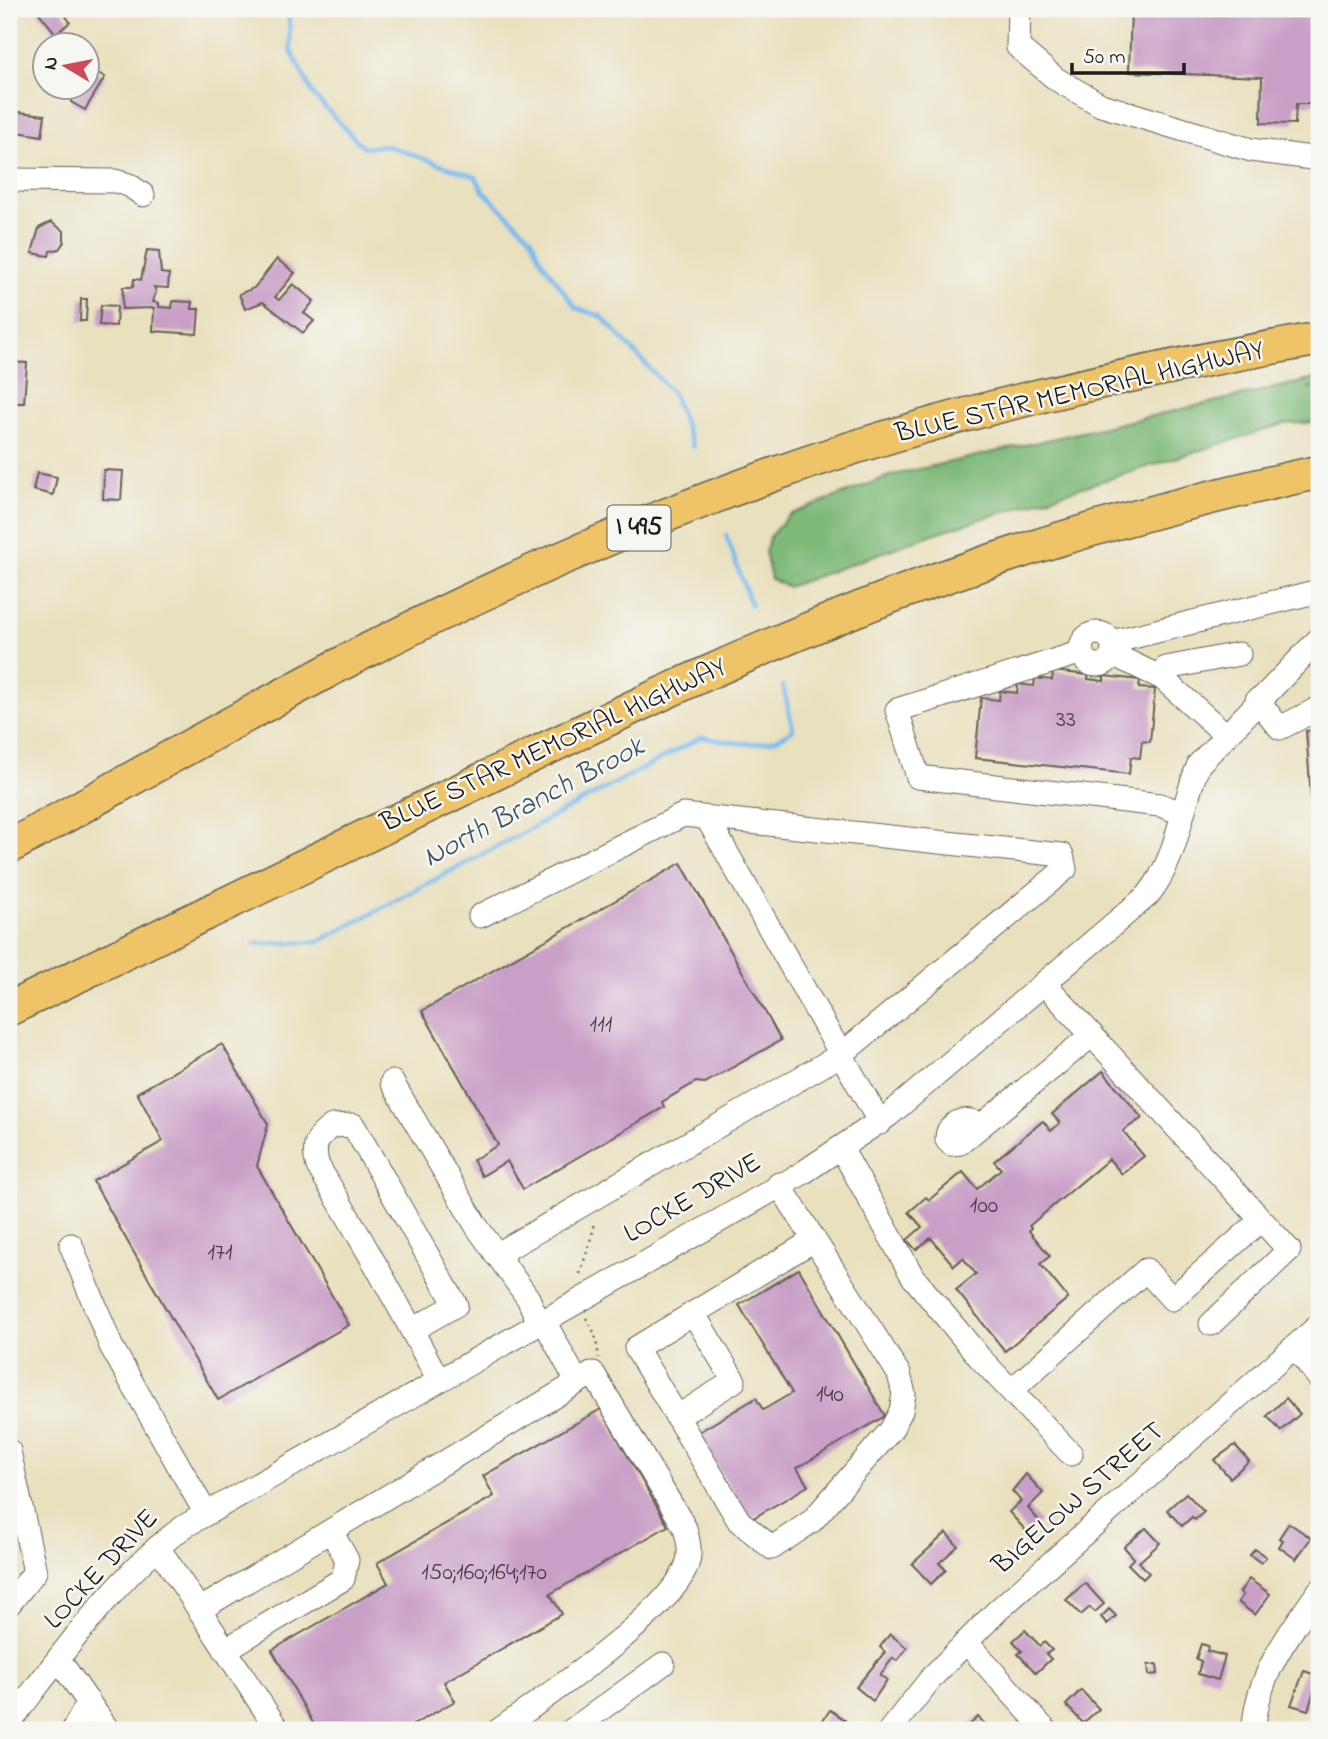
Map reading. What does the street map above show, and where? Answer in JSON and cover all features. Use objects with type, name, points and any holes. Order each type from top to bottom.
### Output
[{"type":"highway","name":"BLUE STAR MEMORIAL HIGHWAY","points":[[9,847],[405,632],[709,499],[840,453],[984,410],[1130,375],[1319,339]]},
{"type":"highway","name":"BLUE STAR MEMORIAL HIGHWAY","points":[[9,1009],[609,718],[793,635],[940,578],[1023,550],[1154,512],[1319,472]]},
{"type":"street","points":[[1019,9],[1018,47],[1056,79],[1101,105],[1251,150],[1319,159]]},
{"type":"street","points":[[9,180],[115,181],[143,195]]},
{"type":"street","points":[[1112,648],[1319,591]]},
{"type":"street","name":"LOCKE DRIVE","points":[[9,1723],[59,1660],[158,1547],[205,1512],[779,1184],[880,1123],[1136,908],[1163,877],[1171,860],[1182,813],[1199,764],[1257,700],[1319,639]]},
{"type":"street","points":[[1112,648],[1108,660],[1098,665],[1088,662],[1082,652],[897,710],[918,777],[1160,805],[1182,813]]},
{"type":"street","points":[[1112,648],[1162,678],[1225,734]]},
{"type":"street","points":[[1162,678],[1167,668],[1239,654]]},
{"type":"street","points":[[1257,700],[1280,728],[1319,708]]},
{"type":"street","points":[[480,916],[683,815],[1062,855],[1065,869],[842,1054],[496,1255]]},
{"type":"street","points":[[708,818],[880,1123]]},
{"type":"street","points":[[1045,984],[1289,1250],[1211,1324]]},
{"type":"street","points":[[976,1128],[1092,1035]]},
{"type":"street","points":[[392,1082],[496,1255],[585,1378],[685,1528],[690,1548],[685,1569],[669,1594],[626,1633],[499,1730]]},
{"type":"street","points":[[412,1329],[456,1306],[353,1125],[332,1126],[316,1143],[314,1152],[318,1166],[381,1271],[438,1379]]},
{"type":"street","points":[[841,1148],[913,1277],[980,1358],[1071,1454]]},
{"type":"street","points":[[779,1184],[899,1374],[904,1394],[901,1411],[891,1430],[812,1521],[772,1548],[739,1521],[636,1348],[814,1240]]},
{"type":"street","points":[[1012,1390],[1146,1270],[1172,1299],[1261,1220]]},
{"type":"street","points":[[71,1245],[111,1346],[205,1512]]},
{"type":"street","points":[[677,1417],[734,1381],[693,1313]]},
{"type":"street","name":"BIGELOW STREET","points":[[890,1730],[933,1676],[997,1611],[1319,1325]]},
{"type":"street","points":[[1295,1347],[1319,1378]]},
{"type":"street","points":[[199,1610],[585,1378]]},
{"type":"street","points":[[9,1451],[35,1572],[9,1604]]},
{"type":"street","points":[[225,1650],[342,1579],[347,1560],[331,1531]]},
{"type":"street","points":[[158,1547],[278,1730]]},
{"type":"street","points":[[1254,1730],[1257,1706],[1268,1672],[1293,1627],[1319,1591]]},
{"type":"street","points":[[966,1642],[1045,1730]]},
{"type":"street","points":[[59,1660],[108,1730]]},
{"type":"street","points":[[572,1730],[663,1664]]},
{"type":"street","points":[[73,1730],[89,1702]]},
{"type":"path","points":[[580,1274],[594,1228]]},
{"type":"path","points":[[584,1314],[595,1334],[600,1354],[598,1368],[585,1378]]},
{"type":"green space","points":[[1319,378],[1309,389],[1319,387],[1319,422],[1284,424],[933,534],[788,587],[771,579],[765,552],[770,536],[789,515],[889,476]]},
{"type":"building","points":[[36,9],[61,9],[70,22],[58,32],[54,32]]},
{"type":"building","points":[[1131,9],[1319,9],[1319,104],[1296,104],[1295,124],[1261,123],[1262,77],[1129,72]]},
{"type":"building","points":[[71,102],[90,102],[85,110]]},
{"type":"building","points":[[9,111],[45,115],[42,136],[17,132],[17,128],[9,127]]},
{"type":"building","points":[[51,222],[64,231],[64,242],[59,249],[50,251],[49,256],[32,253],[39,228]]},
{"type":"building","points":[[147,250],[159,251],[161,273],[169,274],[168,288],[154,287],[156,291],[153,302],[159,303],[159,307],[172,308],[173,301],[192,302],[192,309],[199,309],[197,334],[153,331],[154,308],[122,309],[123,287],[133,287],[134,279],[141,280]]},
{"type":"building","points":[[277,259],[295,273],[275,297],[279,300],[293,284],[314,301],[304,313],[314,321],[303,333],[263,302],[245,309],[239,294],[254,288]]},
{"type":"building","points":[[81,299],[87,299],[86,321],[80,321]]},
{"type":"building","points":[[101,305],[117,306],[116,326],[99,325]]},
{"type":"building","points":[[9,362],[27,363],[24,403],[12,403],[12,396],[9,396]]},
{"type":"building","points":[[104,470],[123,471],[121,500],[103,499]]},
{"type":"building","points":[[37,473],[57,477],[53,495],[33,490]]},
{"type":"building","points":[[1053,671],[1088,675],[1088,679],[1104,681],[1104,676],[1140,680],[1139,688],[1155,689],[1150,742],[1142,741],[1140,758],[1131,757],[1129,774],[975,758],[981,698],[999,700],[1000,691],[1017,693],[1018,684],[1034,686],[1035,678],[1052,680]]},
{"type":"building","points":[[1319,730],[1319,810],[1312,811],[1306,731]]},
{"type":"building","points":[[681,863],[781,1040],[705,1083],[696,1082],[662,1102],[664,1107],[523,1189],[507,1161],[482,1176],[473,1160],[498,1145],[422,1011]]},
{"type":"building","points":[[222,1044],[268,1124],[257,1166],[349,1325],[218,1400],[93,1181],[163,1141],[137,1093]]},
{"type":"building","points":[[1103,1071],[1142,1118],[1123,1131],[1144,1156],[1122,1174],[1109,1159],[1029,1226],[1029,1231],[1050,1256],[1040,1264],[1068,1298],[1005,1351],[956,1290],[976,1274],[963,1258],[954,1266],[931,1238],[916,1250],[907,1240],[922,1227],[909,1212],[926,1197],[929,1200],[963,1172],[977,1189],[1001,1169],[994,1161],[1043,1121],[1051,1131],[1060,1123],[1052,1114]]},
{"type":"building","points":[[799,1269],[885,1416],[797,1468],[808,1486],[750,1520],[697,1433],[756,1398],[763,1410],[792,1393],[739,1305]]},
{"type":"building","points":[[1286,1398],[1300,1414],[1281,1431],[1267,1416]]},
{"type":"building","points":[[601,1409],[668,1526],[550,1594],[562,1614],[444,1682],[455,1701],[404,1730],[317,1730],[272,1650],[388,1583],[377,1563],[494,1496],[483,1476]]},
{"type":"building","points":[[1235,1445],[1249,1461],[1230,1478],[1214,1460]]},
{"type":"building","points":[[1026,1474],[1043,1493],[1028,1508],[1040,1522],[1028,1533],[1009,1512],[1021,1501],[1012,1491]]},
{"type":"building","points":[[1319,1482],[1319,1498],[1315,1497]]},
{"type":"building","points":[[1186,1493],[1204,1512],[1195,1520],[1192,1517],[1182,1526],[1167,1510]]},
{"type":"building","points":[[1289,1523],[1311,1538],[1296,1559],[1279,1547],[1283,1540],[1279,1538]]},
{"type":"building","points":[[1146,1528],[1160,1543],[1139,1562],[1149,1573],[1143,1579],[1128,1564],[1134,1558],[1124,1547]]},
{"type":"building","points":[[946,1533],[958,1546],[939,1563],[946,1570],[931,1584],[912,1564]]},
{"type":"building","points":[[1255,1549],[1266,1557],[1261,1563],[1250,1555]]},
{"type":"building","points":[[1249,1579],[1270,1594],[1255,1615],[1238,1602],[1243,1595],[1240,1592]]},
{"type":"building","points":[[1085,1583],[1104,1604],[1095,1612],[1090,1607],[1081,1615],[1066,1600]]},
{"type":"building","points":[[1109,1609],[1116,1616],[1107,1624],[1101,1617]]},
{"type":"building","points":[[1025,1630],[1040,1646],[1044,1642],[1052,1650],[1046,1654],[1051,1659],[1036,1673],[1018,1654],[1022,1651],[1013,1641]]},
{"type":"building","points":[[890,1634],[907,1648],[897,1661],[893,1658],[880,1675],[887,1680],[873,1701],[856,1687],[885,1652],[880,1647]]},
{"type":"building","points":[[1201,1644],[1208,1646],[1207,1651],[1225,1656],[1218,1680],[1198,1674],[1201,1661],[1196,1659]]},
{"type":"building","points":[[1157,1664],[1158,1674],[1149,1675],[1148,1665]]},
{"type":"building","points":[[1304,1671],[1319,1676],[1308,1710],[1291,1705]]},
{"type":"building","points":[[1081,1690],[1099,1709],[1083,1723],[1066,1705]]},
{"type":"building","points":[[830,1710],[845,1720],[840,1728],[842,1730],[816,1730]]},
{"type":"building","points":[[978,1717],[991,1730],[964,1730]]},
{"type":"waterway","name":"North Branch Brook","points":[[288,9],[291,51],[314,96],[364,148],[385,145],[476,177],[483,191],[531,237],[542,261],[576,308],[601,316],[673,394],[693,447]]},
{"type":"waterway","name":"North Branch Brook","points":[[726,535],[751,605]]},
{"type":"waterway","name":"North Branch Brook","points":[[254,944],[318,942],[702,737],[749,744],[783,736],[793,729],[783,686]]}]
